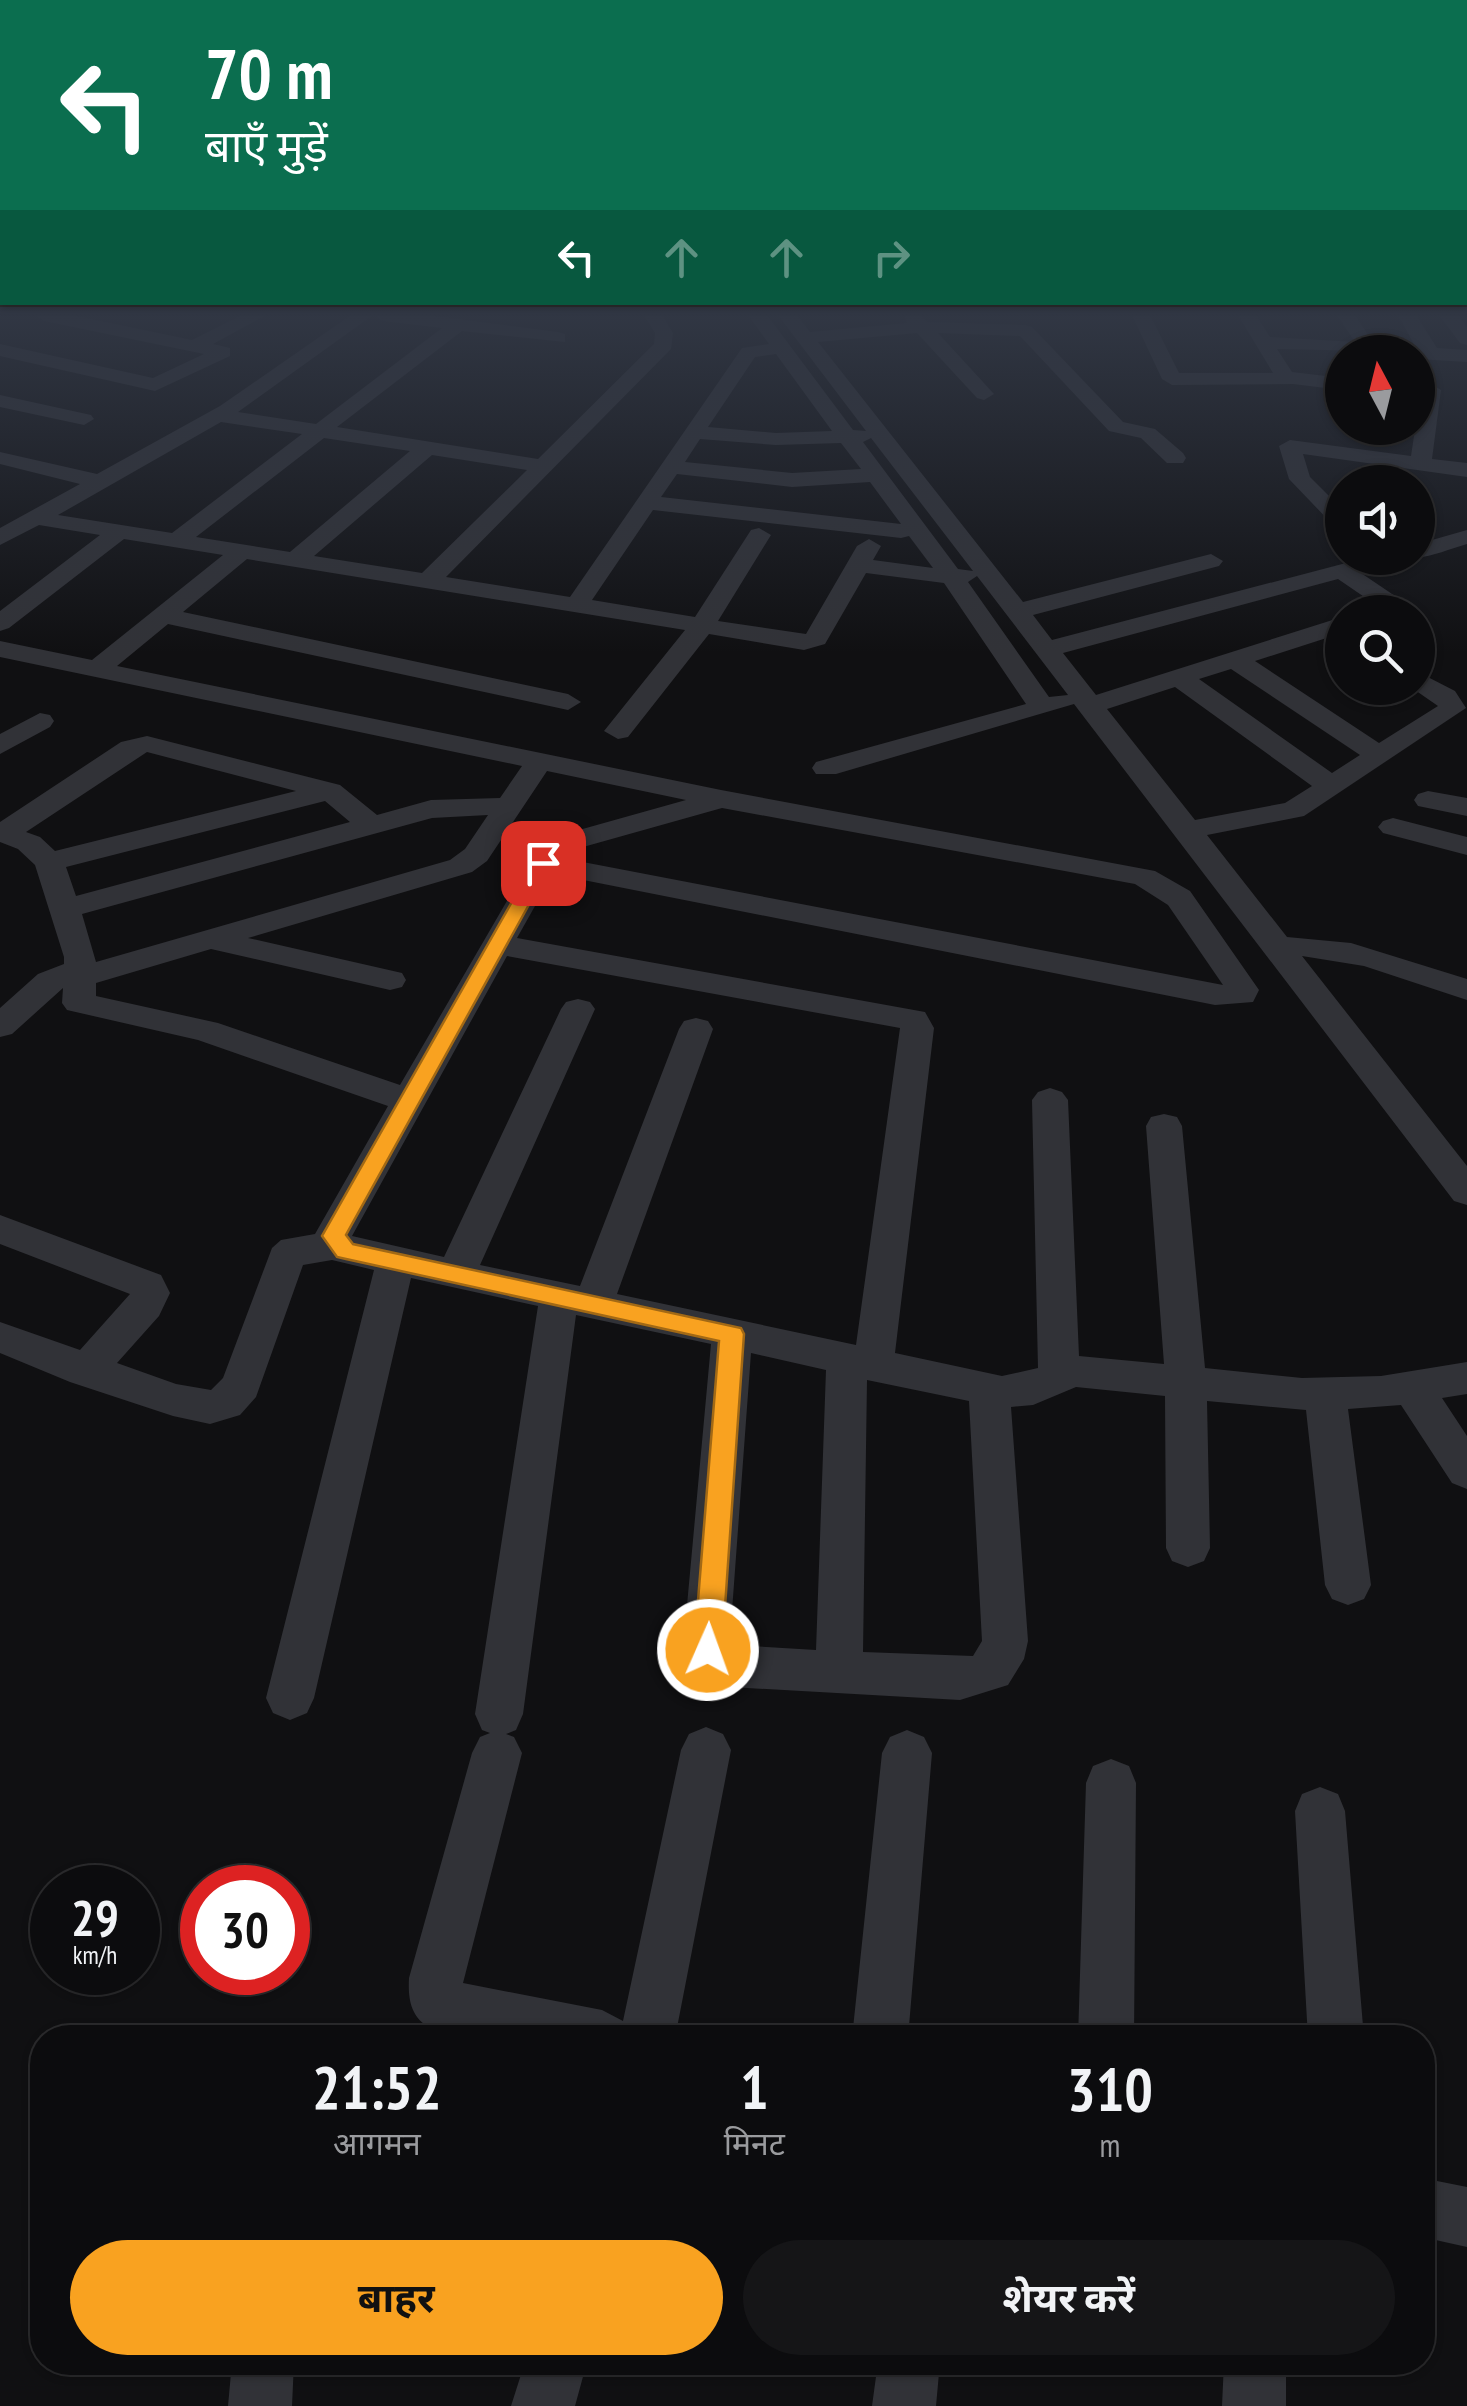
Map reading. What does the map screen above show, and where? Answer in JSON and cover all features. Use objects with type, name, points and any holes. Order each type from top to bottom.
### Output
[{"type":"street","points":[[0,538],[199,427]]},
{"type":"street","points":[[283,427],[544,466]]},
{"type":"street","points":[[176,541],[327,427]]},
{"type":"street","points":[[427,582],[582,427]]},
{"type":"street","points":[[576,606],[695,427]]},
{"type":"street","points":[[856,427],[1070,702],[1189,830],[1251,944],[1467,1192]]},
{"type":"street","points":[[1118,427],[1148,432],[1175,458]]},
{"type":"street","points":[[692,432],[776,439],[862,436]]},
{"type":"street","points":[[188,434],[224,439]]},
{"type":"street","points":[[862,436],[874,475],[919,533],[1017,611],[1047,648],[1070,702]]},
{"type":"street","points":[[1325,504],[1300,479],[1289,448],[1305,438],[1467,470]]},
{"type":"street","points":[[260,444],[296,450]]},
{"type":"street","points":[[1420,463],[1423,445]]},
{"type":"street","points":[[294,560],[426,449]]},
{"type":"street","points":[[0,458],[102,482]]},
{"type":"street","points":[[0,473],[23,463]]},
{"type":"street","points":[[669,467],[792,480],[874,475]]},
{"type":"street","points":[[645,502],[919,533]]},
{"type":"street","points":[[38,518],[812,641],[863,555],[969,575]]},
{"type":"street","points":[[0,622],[119,532]]},
{"type":"street","points":[[618,731],[702,626],[759,535]]},
{"type":"street","points":[[1435,546],[1467,538]]},
{"type":"street","points":[[1435,551],[1467,563]]},
{"type":"street","points":[[97,670],[241,552]]},
{"type":"street","points":[[1017,611],[1211,561]]},
{"type":"street","points":[[1047,648],[1325,573]]},
{"type":"street","points":[[164,616],[568,702]]},
{"type":"street","points":[[826,768],[1180,676],[1325,633]]},
{"type":"street","points":[[0,648],[721,799],[1144,877],[1168,888],[1251,944],[1330,950],[1398,966],[1467,990]]},
{"type":"street","points":[[1234,659],[1380,756]]},
{"type":"street","points":[[1180,676],[1332,786]]},
{"type":"street","points":[[1189,830],[1283,814],[1453,708],[1453,703],[1435,691]]},
{"type":"street","points":[[0,746],[40,722]]},
{"type":"street","points":[[2,832],[139,745],[158,746],[330,792],[372,825]]},
{"type":"street","points":[[0,1026],[50,981],[210,940],[461,866],[476,855],[540,760]]},
{"type":"street","points":[[172,831],[243,771]]},
{"type":"street","points":[[49,862],[330,792]]},
{"type":"street","points":[[337,1245],[333,1236],[338,1225],[543,863],[565,843],[721,799]]},
{"type":"street","points":[[1428,800],[1467,807]]},
{"type":"street","points":[[67,908],[445,807],[508,806]]},
{"type":"street","points":[[1392,827],[1467,846]]},
{"type":"street","points":[[2,832],[29,843],[49,862],[67,908],[81,973],[79,1003],[206,1030],[408,1100]]},
{"type":"street","points":[[543,863],[1215,995],[1242,996],[1251,944]]},
{"type":"street","points":[[210,940],[390,980]]},
{"type":"street","points":[[496,944],[913,1020],[917,1028],[860,1363],[839,1672]]},
{"type":"street","points":[[456,1274],[578,1009]]},
{"type":"street","points":[[537,2025],[447,2007],[435,1996],[436,1978],[498,1734],[576,1300],[696,1029]]},
{"type":"street","points":[[1050,1100],[1058,1374]]},
{"type":"street","points":[[1164,1126],[1186,1383],[1188,1548]]},
{"type":"street","points":[[0,1228],[147,1285],[150,1293],[145,1304],[85,1371]]},
{"type":"street","points":[[0,1338],[85,1371],[194,1405],[226,1404],[242,1386],[286,1258],[295,1250],[337,1245],[989,1389],[1018,1392],[1058,1374],[1088,1371],[1325,1395],[1412,1388],[1467,1378]]},
{"type":"street","points":[[290,1698],[396,1261]]},
{"type":"street","points":[[732,1334],[708,1650],[714,1661],[730,1666],[960,1679],[980,1677],[1002,1661],[1005,1641],[989,1389]]},
{"type":"street","points":[[1412,1388],[1467,1472]]},
{"type":"street","points":[[1325,1395],[1348,1585]]},
{"type":"street","points":[[650,2025],[706,1750]]},
{"type":"street","points":[[881,2025],[908,1753]]},
{"type":"street","points":[[1106,2025],[1110,1783]]},
{"type":"street","points":[[1320,1811],[1335,2025]]},
{"type":"street","points":[[1435,2211],[1467,2217]]},
{"type":"street","points":[[258,2375],[260,2406]]},
{"type":"street","points":[[543,2406],[552,2375]]},
{"type":"street","points":[[904,2406],[908,2375]]},
{"type":"street","points":[[1254,2375],[1254,2406]]},
{"type":"route","points":[[543,863],[333,1236],[337,1245],[346,1250],[732,1334],[708,1650]]}]
